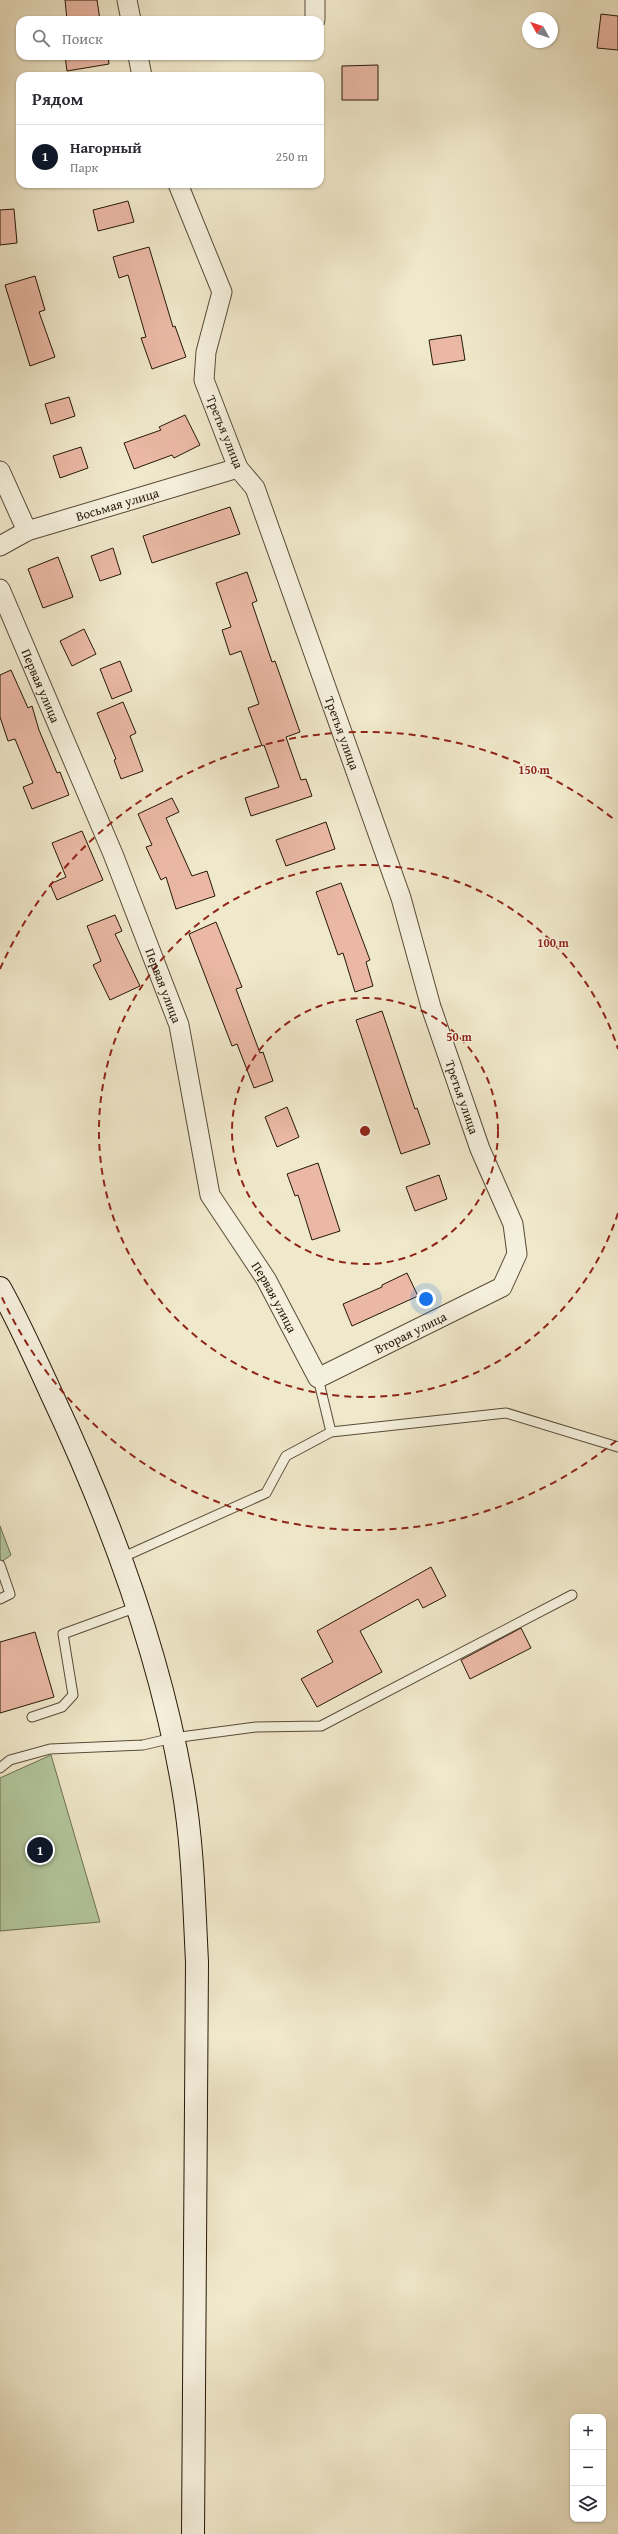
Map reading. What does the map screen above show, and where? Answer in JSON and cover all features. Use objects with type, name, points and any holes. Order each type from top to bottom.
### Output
[{"type":"main road","points":[[0,1288],[90,1475],[121,1558],[173,1738],[183,1789],[193,1870],[197,1962],[193,2534]]},
{"type":"street","points":[[126,0],[130,16]]},
{"type":"street","points":[[315,0],[316,16]]},
{"type":"street","points":[[139,60],[141,72]]},
{"type":"street","name":"Третья улица","points":[[180,188],[222,292],[206,352],[204,380],[238,468],[255,488],[401,898],[431,1007],[478,1142],[513,1224],[517,1254],[502,1287]]},
{"type":"street","name":"Восьмая улица","points":[[0,546],[27,531],[238,468]]},
{"type":"street","points":[[0,472],[27,531]]},
{"type":"street","name":"Первая улица","points":[[0,589],[113,854],[179,1025],[210,1195],[266,1279],[318,1378]]},
{"type":"street","name":"Вторая улица","points":[[318,1378],[502,1287]]},
{"type":"lane","points":[[318,1378],[331,1432]]},
{"type":"lane","points":[[121,1558],[266,1493],[286,1456],[331,1432],[506,1412],[618,1446]]},
{"type":"lane","points":[[0,1565],[10,1594],[0,1599]]},
{"type":"lane","points":[[0,1768],[10,1760],[50,1749],[115,1748],[143,1745],[173,1738],[256,1727],[321,1726],[572,1595]]},
{"type":"lane","points":[[32,1717],[62,1707],[73,1695],[63,1634],[136,1607]]},
{"type":"green space","points":[[0,1526],[11,1555],[0,1563]]},
{"type":"green space","points":[[51,1755],[100,1922],[0,1931],[0,1778]]},
{"type":"building","points":[[65,0],[97,0],[99,16],[67,16]]},
{"type":"building","points":[[601,14],[618,16],[618,50],[597,48]]},
{"type":"building","points":[[66,60],[108,60],[109,64],[67,71]]},
{"type":"building","points":[[378,65],[378,100],[342,100],[342,66]]},
{"type":"building","points":[[128,201],[134,222],[98,231],[93,210]]},
{"type":"building","points":[[14,209],[17,243],[0,245],[0,210]]},
{"type":"building","points":[[149,247],[173,327],[175,326],[186,357],[152,369],[141,338],[146,337],[128,275],[119,278],[113,257]]},
{"type":"building","points":[[35,276],[45,310],[39,312],[55,357],[30,366],[5,285]]},
{"type":"building","points":[[461,335],[465,360],[433,365],[429,340]]},
{"type":"building","points":[[69,397],[75,416],[51,424],[45,404]]},
{"type":"building","points":[[185,415],[200,445],[174,458],[172,455],[134,469],[124,443],[161,430],[159,427]]},
{"type":"building","points":[[81,447],[88,468],[60,478],[53,456]]},
{"type":"building","points":[[230,507],[240,534],[152,563],[143,536]]},
{"type":"building","points":[[113,548],[121,574],[100,581],[91,556]]},
{"type":"building","points":[[58,557],[73,597],[43,608],[28,569]]},
{"type":"building","points":[[247,572],[257,601],[252,603],[272,662],[275,661],[300,732],[286,737],[301,780],[306,779],[312,796],[251,816],[245,798],[279,787],[264,745],[262,746],[248,708],[259,704],[241,651],[230,655],[222,630],[231,627],[216,583]]},
{"type":"building","points":[[84,629],[96,654],[72,666],[60,641]]},
{"type":"building","points":[[120,661],[132,691],[112,699],[100,669]]},
{"type":"building","points":[[11,670],[28,708],[32,706],[39,730],[57,773],[60,772],[69,795],[32,809],[23,787],[33,783],[15,739],[8,741],[0,717],[0,675]]},
{"type":"building","points":[[123,702],[136,733],[130,736],[143,771],[121,779],[114,760],[116,759],[97,713]]},
{"type":"building","points":[[172,798],[179,812],[166,818],[192,876],[207,871],[215,896],[176,909],[166,877],[161,880],[146,847],[152,845],[138,814]]},
{"type":"building","points":[[326,822],[335,849],[286,866],[276,840]]},
{"type":"building","points":[[82,831],[103,880],[57,900],[50,884],[66,877],[52,843]]},
{"type":"building","points":[[341,883],[370,960],[366,962],[373,986],[355,992],[343,953],[338,955],[316,892]]},
{"type":"building","points":[[115,915],[122,931],[115,934],[140,986],[110,1000],[93,965],[101,961],[87,926]]},
{"type":"building","points":[[216,922],[242,987],[236,989],[260,1053],[263,1052],[273,1081],[254,1088],[237,1044],[232,1046],[189,934]]},
{"type":"building","points":[[382,1011],[415,1109],[417,1108],[430,1144],[401,1154],[356,1020]]},
{"type":"building","points":[[287,1107],[299,1137],[277,1147],[265,1117]]},
{"type":"building","points":[[318,1163],[340,1231],[312,1240],[298,1195],[295,1196],[287,1174]]},
{"type":"building","points":[[439,1175],[447,1199],[415,1211],[406,1187]]},
{"type":"building","points":[[407,1273],[418,1296],[352,1326],[343,1304],[382,1287],[382,1285]]},
{"type":"building","points":[[431,1567],[446,1596],[423,1608],[418,1599],[360,1631],[382,1672],[317,1707],[301,1679],[333,1662],[317,1631]]},
{"type":"building","points":[[521,1628],[531,1648],[470,1679],[461,1660]]},
{"type":"building","points":[[35,1632],[54,1697],[0,1713],[0,1642]]},
{"type":"place","name":"Нагорный","points":[[40,1850]]}]
